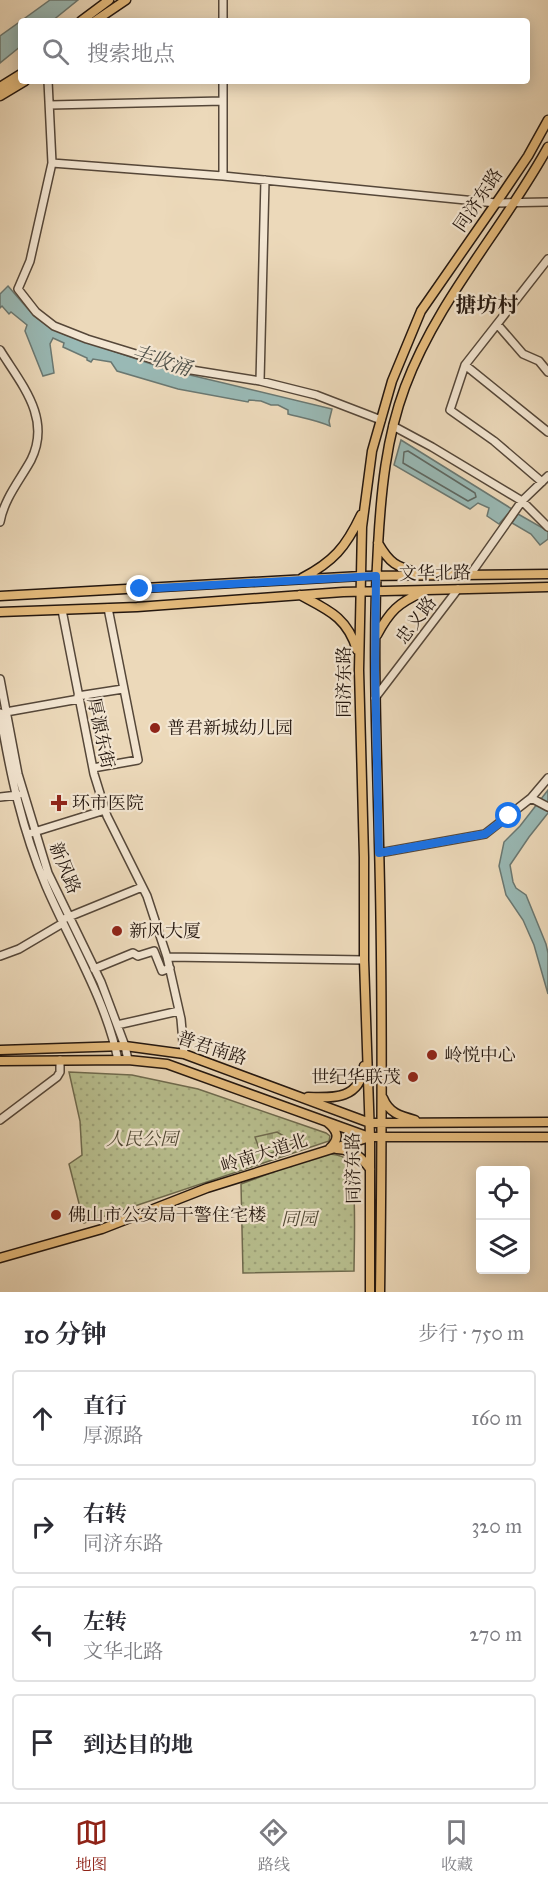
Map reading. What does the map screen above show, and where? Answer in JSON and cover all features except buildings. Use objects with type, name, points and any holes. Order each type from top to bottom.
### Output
[{"type":"main road","points":[[85,18],[109,0]]},
{"type":"main road","points":[[99,18],[126,0]]},
{"type":"main road","points":[[0,87],[18,76]]},
{"type":"main road","points":[[0,96],[20,84]]},
{"type":"main road","name":"同济东路","points":[[370,1292],[370,1137],[364,960],[359,658],[362,527],[372,451],[392,381],[421,311],[528,156],[548,120]]},
{"type":"main road","name":"同济东路","points":[[380,1292],[382,1095],[375,638],[378,543],[387,451],[405,387],[435,321],[548,147]]},
{"type":"main road","points":[[298,580],[322,568],[337,555],[351,536],[365,507]]},
{"type":"main road","points":[[378,543],[388,560],[399,567],[427,576]]},
{"type":"main road","name":"文华北路","points":[[0,596],[361,576],[548,574]]},
{"type":"main road","name":"文华北路","points":[[0,612],[108,608],[376,591],[548,587]]},
{"type":"main road","points":[[375,638],[388,615],[403,600],[428,590]]},
{"type":"main road","points":[[299,595],[333,613],[352,633],[359,658]]},
{"type":"main road","name":"普君南路","points":[[0,1050],[125,1046],[184,1054],[369,1123]]},
{"type":"main road","points":[[299,1097],[336,1097],[358,1086],[364,1071],[367,1048]]},
{"type":"main road","name":"普君南路","points":[[0,1061],[128,1060],[167,1064],[370,1137]]},
{"type":"main road","points":[[382,1095],[387,1107],[397,1114],[424,1123]]},
{"type":"main road","points":[[325,1120],[334,1128],[337,1136],[334,1144],[327,1150]]},
{"type":"main road","points":[[369,1123],[548,1122]]},
{"type":"main road","name":"岭南大道北","points":[[0,1258],[102,1229],[207,1188],[370,1137],[548,1137]]},
{"type":"main road","points":[[327,1150],[344,1149],[359,1155],[370,1170]]},
{"type":"street","points":[[223,0],[223,18]]},
{"type":"street","points":[[48,84],[52,163],[30,261],[18,289],[36,312],[54,326],[145,357],[184,369],[260,381],[316,395],[381,420]]},
{"type":"street","points":[[223,84],[223,176]]},
{"type":"street","points":[[50,105],[223,101]]},
{"type":"street","points":[[52,163],[223,176],[496,203],[548,202]]},
{"type":"street","points":[[260,381],[265,180]]},
{"type":"street","points":[[542,482],[494,441],[450,410],[465,365],[548,260]]},
{"type":"street","points":[[497,324],[523,354],[539,361],[548,372]]},
{"type":"street","points":[[0,350],[37,414],[39,434],[32,459],[6,504],[0,522]]},
{"type":"street","points":[[465,365],[548,432]]},
{"type":"street","points":[[393,426],[432,447],[520,503],[548,527]]},
{"type":"street","points":[[470,575],[520,503],[548,476]]},
{"type":"street","name":"忠义路","points":[[375,698],[458,589]]},
{"type":"street","points":[[93,768],[138,760],[108,608]]},
{"type":"street","name":"厚源东街","points":[[62,610],[93,768],[105,810],[147,896],[167,957],[180,1011],[184,1054]]},
{"type":"street","name":"新风路","points":[[0,679],[3,713],[19,795],[31,833],[94,969],[117,1024],[128,1060]]},
{"type":"street","points":[[3,713],[123,689]]},
{"type":"street","points":[[379,853],[485,834],[531,798],[548,777]]},
{"type":"street","points":[[0,797],[19,795]]},
{"type":"street","points":[[531,798],[548,807]]},
{"type":"street","points":[[31,833],[105,810]]},
{"type":"street","name":"新风路","points":[[31,833],[35,859],[105,1016],[118,1060]]},
{"type":"street","points":[[0,956],[19,949],[69,916],[142,887]]},
{"type":"street","points":[[94,969],[133,953],[138,956],[154,951],[162,971],[170,968]]},
{"type":"street","points":[[167,957],[364,960]]},
{"type":"street","points":[[117,1024],[180,1011]]},
{"type":"street","points":[[0,1120],[57,1077],[60,1072],[60,1060]]},
{"type":"green space","name":"人民公园","points":[[69,1072],[132,1075],[198,1089],[326,1133],[330,1136],[329,1141],[84,1223],[69,1164],[82,1155],[80,1121]]},
{"type":"green space","points":[[277,1132],[295,1143],[262,1157],[255,1137]]},
{"type":"green space","name":"同园","points":[[330,1154],[346,1159],[352,1171],[354,1271],[243,1273],[241,1184],[319,1155]]},
{"type":"water","points":[[50,0],[78,0],[56,18],[25,18]]},
{"type":"water","points":[[18,23],[18,48],[0,63],[0,36]]},
{"type":"water","points":[[8,286],[34,316],[66,335],[169,370],[332,409],[330,426],[288,414],[288,410],[278,405],[178,389],[117,371],[111,362],[93,359],[91,362],[63,347],[64,343],[53,338],[50,344],[54,373],[43,376],[25,331],[27,325],[11,312],[9,314],[2,306],[0,308],[0,294]]},
{"type":"water","points":[[401,440],[512,509],[499,524],[487,516],[489,508],[478,503],[470,509],[394,465]]},
{"type":"water","points":[[518,514],[548,531],[548,539],[540,545],[531,534],[512,523]]},
{"type":"water","points":[[548,790],[548,813],[510,865],[513,882],[516,888],[526,895],[546,944],[548,994],[534,945],[523,920],[506,895],[499,866],[504,842],[520,826]]},
{"type":"place","name":"普君新城幼儿园","points":[[155,728]]},
{"type":"place","name":"环市医院","points":[[59,803]]},
{"type":"place","name":"新风大厦","points":[[117,931]]},
{"type":"place","name":"岭悦中心","points":[[432,1055]]},
{"type":"place","name":"世纪华联茂","points":[[413,1077]]},
{"type":"place","name":"佛山市公安局干警住宅楼","points":[[56,1215]]},
{"type":"district","name":"搪坊村","points":[[487,305]]},
{"type":"route","points":[[140,589],[376,576],[375,669],[379,853],[485,834],[509,816]]},
{"type":"water label","name":"丰收涌","points":[[162,360]]}]
